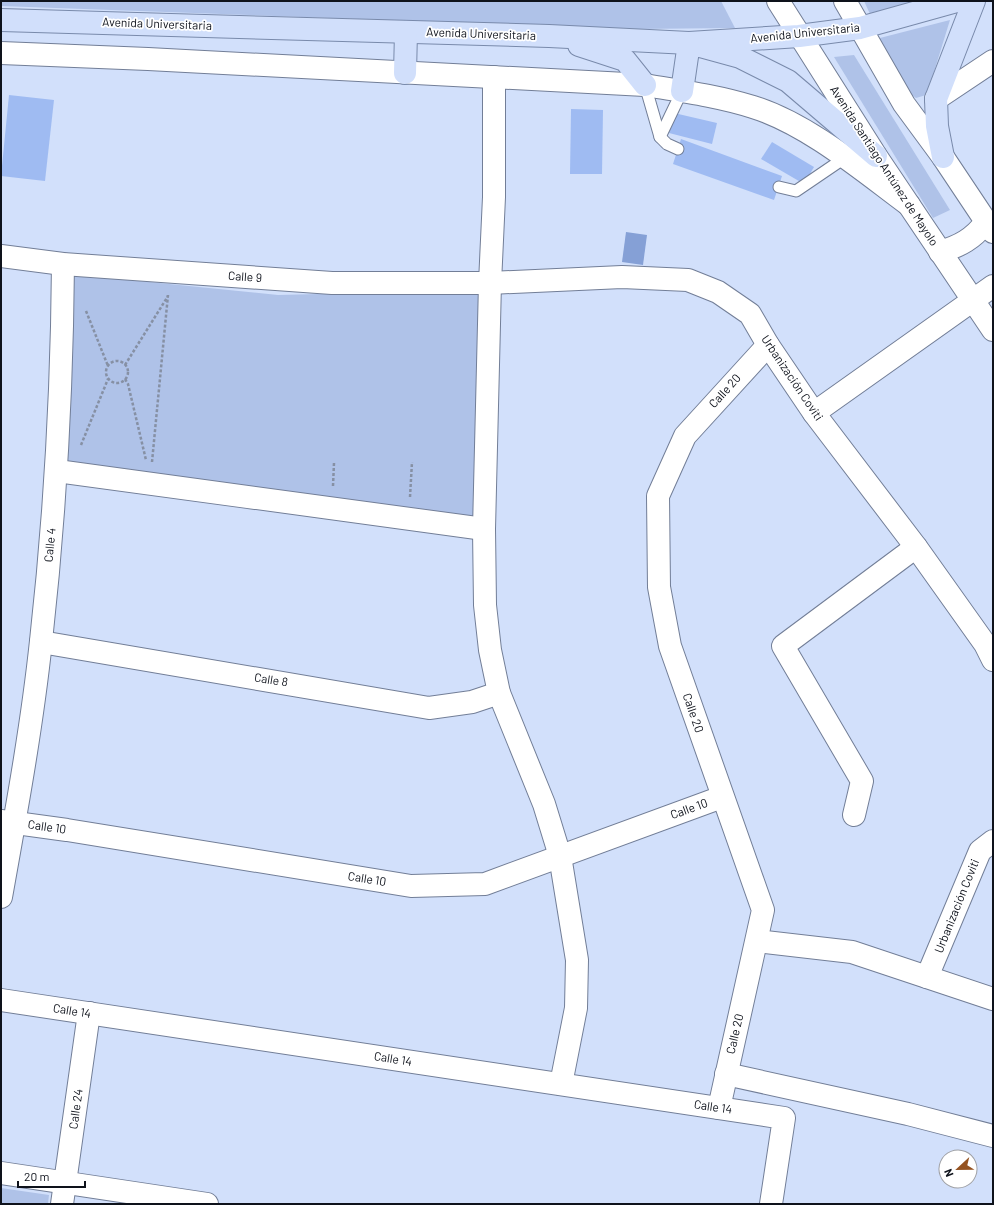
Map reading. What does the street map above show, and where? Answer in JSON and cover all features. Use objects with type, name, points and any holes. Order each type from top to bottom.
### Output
[{"type":"main road","name":"Avenida Universitaria","points":[[1,20],[549,36],[689,43],[799,36],[860,28],[957,1]]},
{"type":"main road","points":[[943,157],[937,126],[936,99],[974,1]]},
{"type":"main road","points":[[405,73],[406,32]]},
{"type":"main road","points":[[549,36],[625,60],[646,86]]},
{"type":"main road","points":[[682,92],[689,43],[740,57],[788,82],[876,156]]},
{"type":"street","name":"Avenida Santiago Antúnez de Mayolo","points":[[778,1],[876,156],[993,330]]},
{"type":"street","points":[[845,1],[904,104],[943,157],[990,227],[978,233],[966,242],[940,252]]},
{"type":"street","points":[[1,53],[494,77],[646,86],[682,92],[753,107],[799,128],[846,157],[909,205]]},
{"type":"street","points":[[936,99],[993,61]]},
{"type":"street","points":[[494,77],[494,197],[490,283],[484,529],[485,605],[490,650],[500,693],[544,804],[560,856],[577,960],[576,1008],[561,1084]]},
{"type":"street","name":"Calle 9","points":[[1,256],[64,264],[332,283],[490,283]]},
{"type":"street","name":"Calle 4","points":[[7,822],[41,642],[57,471],[63,350],[64,264]]},
{"type":"street","name":"Urbanización Coviti","points":[[490,283],[622,277],[688,280],[718,292],[750,314],[768,345],[814,413],[916,547],[986,644],[993,660]]},
{"type":"street","points":[[814,413],[972,299],[993,286]]},
{"type":"street","name":"Calle 20","points":[[719,1108],[763,910],[670,646],[659,587],[658,496],[685,436],[768,345]]},
{"type":"street","points":[[57,471],[484,529]]},
{"type":"street","points":[[854,815],[862,781],[783,646],[916,547]]},
{"type":"street","name":"Calle 8","points":[[41,642],[429,708],[472,702],[500,693]]},
{"type":"street","name":"Calle 10","points":[[7,822],[411,886],[485,884],[722,797]]},
{"type":"street","points":[[1,897],[7,822]]},
{"type":"street","name":"Urbanización Coviti","points":[[927,977],[980,851],[993,841]]},
{"type":"street","points":[[757,941],[852,952],[993,999]]},
{"type":"street","name":"Calle 14","points":[[1,1000],[784,1118],[772,1204]]},
{"type":"street","name":"Calle 24","points":[[62,1204],[89,1013]]},
{"type":"street","points":[[726,1074],[908,1114],[993,1136]]},
{"type":"street","points":[[1,1173],[207,1204]]},
{"type":"lane","points":[[646,86],[660,137],[667,144],[678,149]]},
{"type":"lane","points":[[660,137],[682,92]]},
{"type":"lane","points":[[779,187],[796,191],[846,157]]},
{"type":"path","points":[[161,295],[176,296]]},
{"type":"path","points":[[124,365],[168,295]]},
{"type":"path","points":[[152,464],[168,295]]},
{"type":"path","points":[[85,309],[108,366],[106,373],[108,379],[114,383],[120,383],[128,375],[128,369],[124,365],[115,362],[108,366]]},
{"type":"path","points":[[78,452],[108,379]]},
{"type":"path","points":[[125,379],[128,384],[147,463]]},
{"type":"path","points":[[410,502],[412,462]]},
{"type":"path","points":[[333,491],[334,463]]},
{"type":"shaded area","points":[[1,1],[721,1],[735,28],[636,29],[1,6]]},
{"type":"shaded area","points":[[864,1],[918,1],[870,14]]},
{"type":"shaded area","points":[[950,20],[926,95],[916,98],[907,91],[876,39]]},
{"type":"shaded area","points":[[854,55],[950,210],[933,218],[834,57]]},
{"type":"shaded area","points":[[626,232],[647,235],[643,265],[622,262]]},
{"type":"shaded area","points":[[70,274],[278,295],[399,292],[480,293],[473,525],[65,463]]},
{"type":"shaded area","points":[[1,1188],[49,1195],[48,1204],[1,1204]]},
{"type":"building","points":[[9,95],[54,100],[45,181],[1,176]]},
{"type":"building","points":[[571,109],[603,110],[602,174],[570,174]]},
{"type":"building","points":[[674,113],[717,123],[712,144],[669,133]]},
{"type":"building","points":[[681,139],[782,176],[774,200],[673,164]]},
{"type":"building","points":[[772,142],[814,167],[804,184],[761,159]]}]
